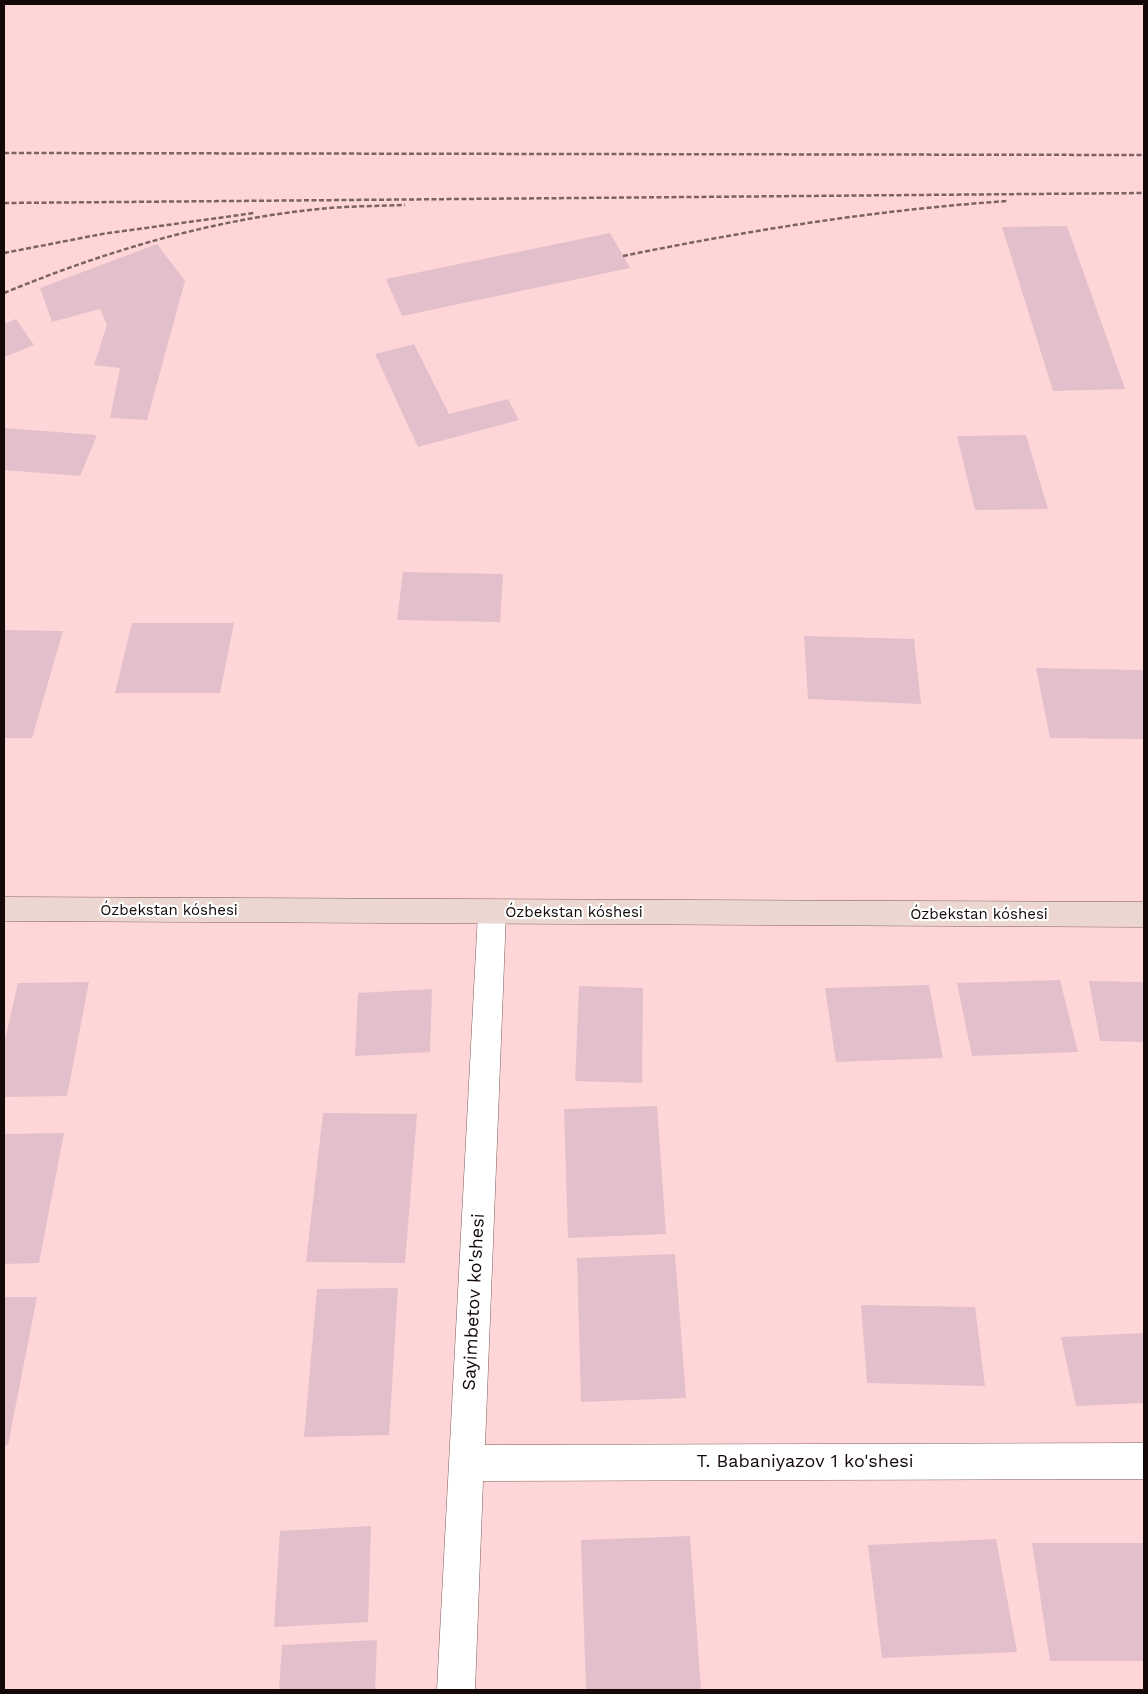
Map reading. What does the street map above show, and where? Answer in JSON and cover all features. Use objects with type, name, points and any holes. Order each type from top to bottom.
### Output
[{"type":"street","name":"Ózbekstan kóshesi","points":[[4,909],[1144,915]]},
{"type":"street","name":"Sayimbetov ko'shesi","points":[[456,1690],[492,913]]},
{"type":"street","name":"T. Babaniyazov 1 ko'shesi","points":[[466,1463],[1144,1461]]},
{"type":"building","points":[[1067,226],[1125,389],[1053,391],[1002,227]]},
{"type":"building","points":[[610,233],[630,268],[402,316],[386,279]]},
{"type":"building","points":[[157,244],[185,281],[147,420],[110,418],[120,368],[94,365],[107,325],[100,309],[52,322],[40,288]]},
{"type":"building","points":[[16,319],[34,345],[4,357],[4,324]]},
{"type":"building","points":[[414,344],[449,414],[508,399],[519,420],[418,447],[375,354]]},
{"type":"building","points":[[4,428],[97,435],[80,476],[4,470]]},
{"type":"building","points":[[1026,435],[1048,509],[975,510],[957,436]]},
{"type":"building","points":[[403,572],[503,574],[500,622],[397,620]]},
{"type":"building","points":[[132,623],[234,623],[220,693],[115,693]]},
{"type":"building","points":[[4,630],[63,631],[32,738],[4,738]]},
{"type":"building","points":[[804,636],[914,639],[921,704],[808,699]]},
{"type":"building","points":[[1036,668],[1144,670],[1144,739],[1050,738]]},
{"type":"building","points":[[1060,980],[1078,1052],[972,1056],[957,983]]},
{"type":"building","points":[[1089,981],[1144,982],[1144,1042],[1100,1041]]},
{"type":"building","points":[[89,982],[67,1096],[4,1097],[4,1044],[18,983]]},
{"type":"building","points":[[929,985],[943,1058],[836,1062],[825,988]]},
{"type":"building","points":[[579,986],[643,988],[642,1083],[575,1081]]},
{"type":"building","points":[[432,989],[430,1052],[355,1056],[358,993]]},
{"type":"building","points":[[657,1106],[666,1234],[568,1238],[564,1109]]},
{"type":"building","points":[[323,1113],[417,1114],[405,1263],[306,1262]]},
{"type":"building","points":[[64,1133],[39,1263],[4,1264],[4,1134]]},
{"type":"building","points":[[675,1254],[686,1398],[581,1402],[577,1258]]},
{"type":"building","points":[[398,1288],[389,1435],[304,1437],[317,1289]]},
{"type":"building","points":[[4,1297],[37,1297],[8,1445],[4,1445]]},
{"type":"building","points":[[861,1305],[975,1307],[985,1386],[867,1383]]},
{"type":"building","points":[[1144,1333],[1144,1403],[1076,1406],[1061,1337]]},
{"type":"building","points":[[371,1526],[368,1622],[274,1627],[280,1531]]},
{"type":"building","points":[[690,1536],[701,1690],[586,1690],[581,1540]]},
{"type":"building","points":[[996,1539],[1017,1652],[882,1658],[868,1545]]},
{"type":"building","points":[[1032,1543],[1144,1543],[1144,1661],[1050,1661]]},
{"type":"building","points":[[377,1640],[375,1690],[279,1690],[282,1645]]},
{"type":"railway","points":[[4,153],[1144,155]]},
{"type":"railway","points":[[4,203],[1144,193]]},
{"type":"railway","points":[[623,256],[814,222],[910,210],[1007,201]]},
{"type":"railway","points":[[4,293],[83,263],[164,238],[204,228],[246,219],[338,207],[405,205]]},
{"type":"railway","points":[[4,253],[102,234],[254,213]]}]
